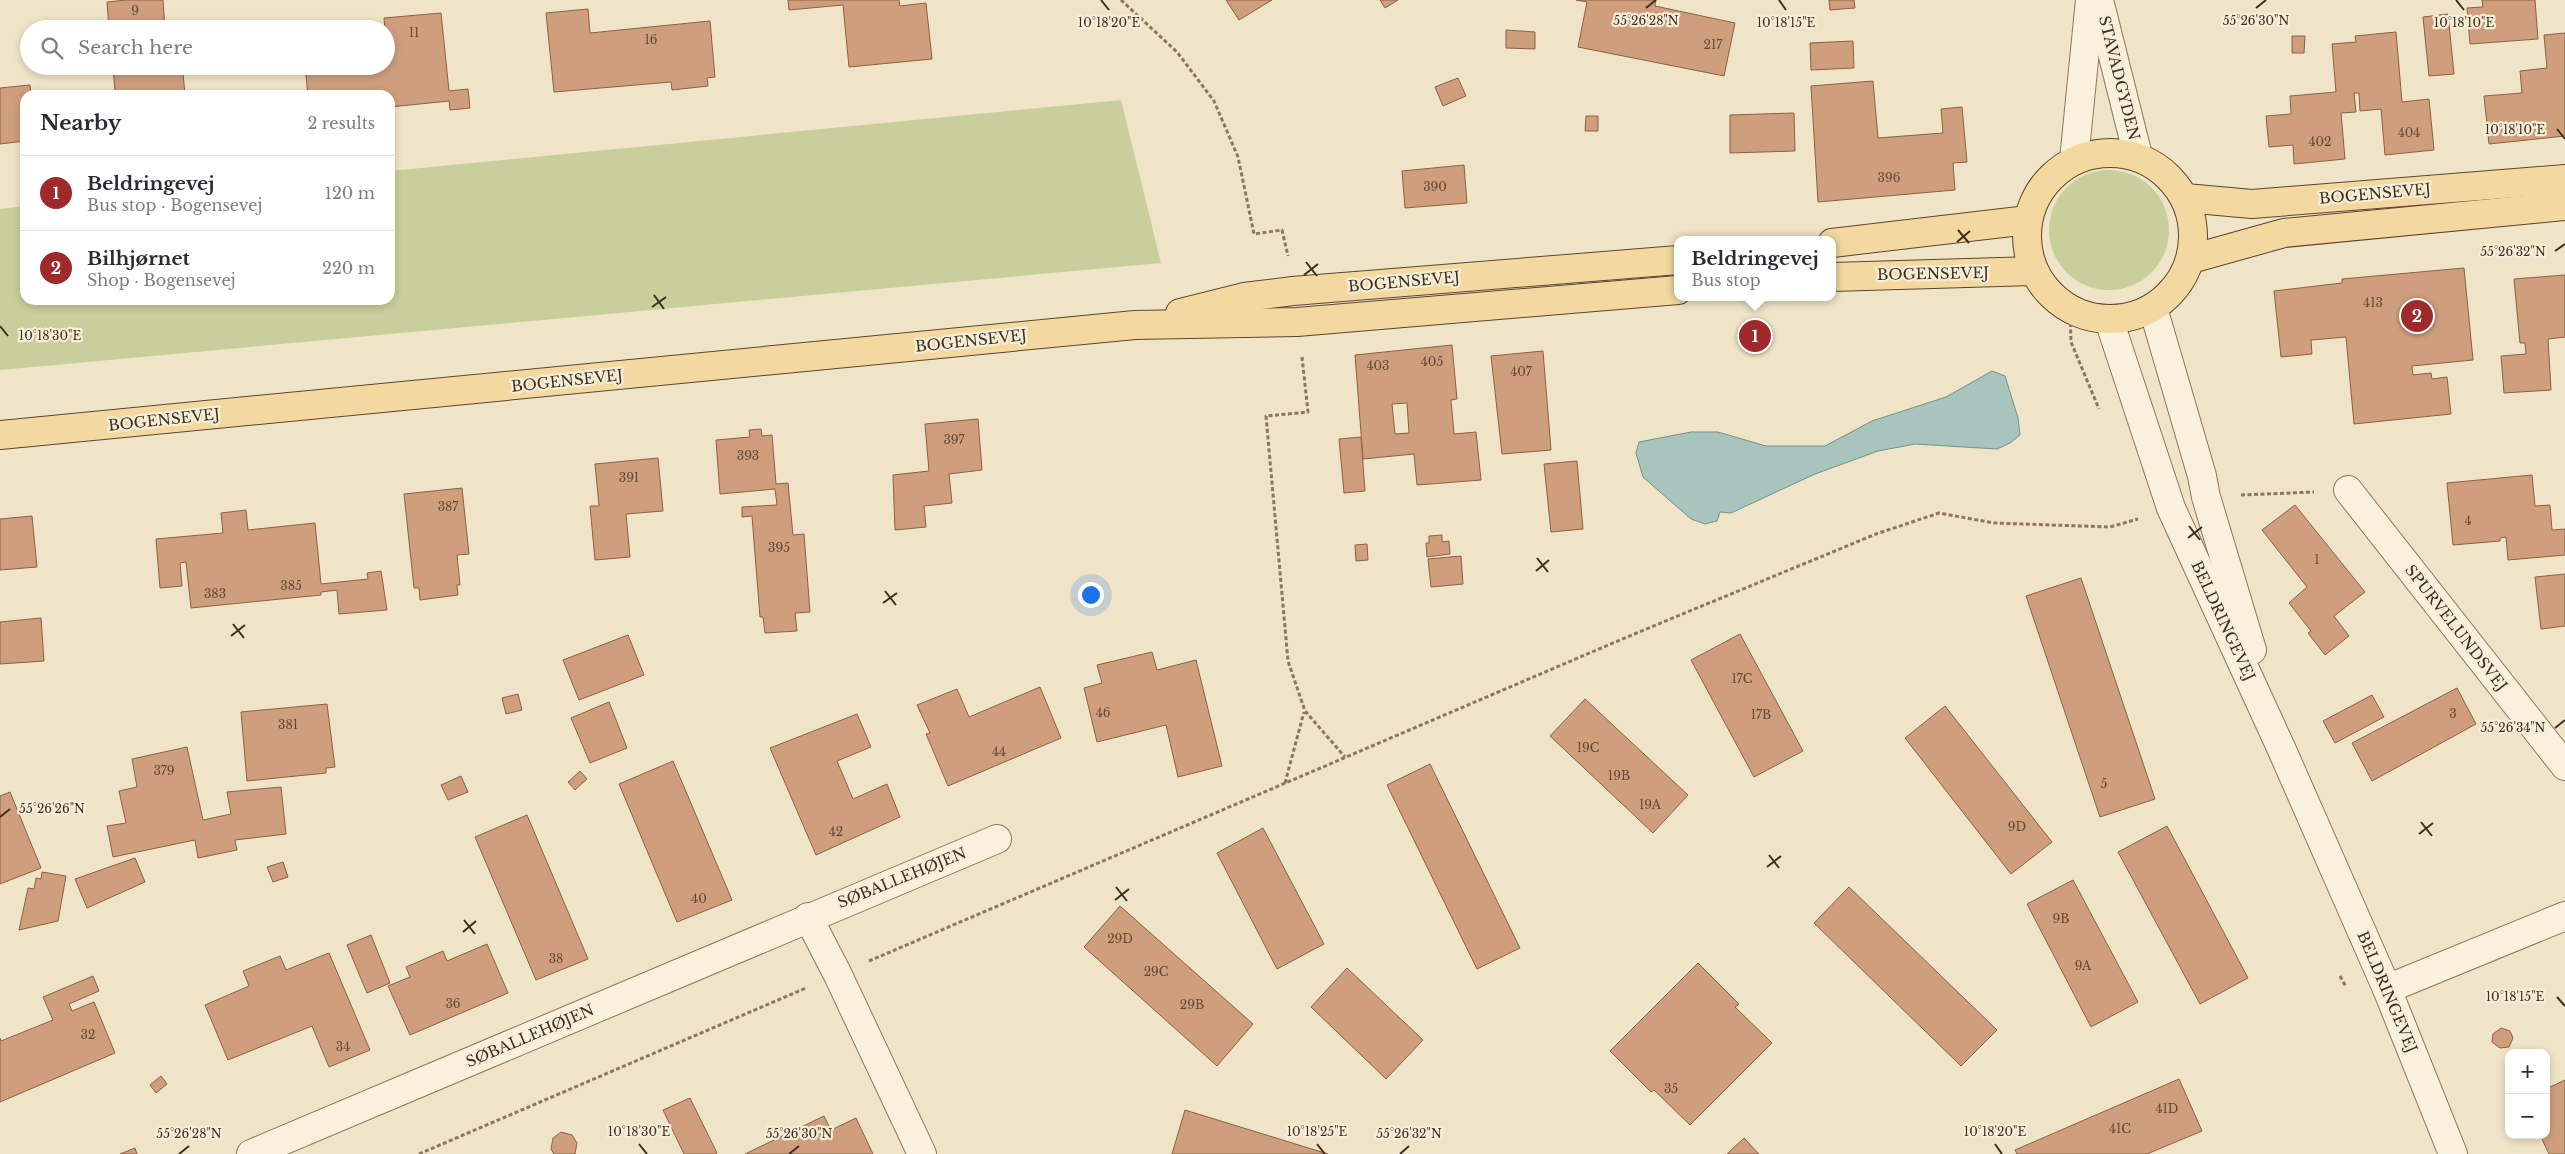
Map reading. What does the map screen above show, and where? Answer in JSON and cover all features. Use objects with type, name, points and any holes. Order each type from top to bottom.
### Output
[{"type":"main road","points":[[2116,152],[2138,156],[2157,166],[2173,180],[2185,198],[2192,218],[2194,239],[2190,260],[2182,279],[2169,295],[2153,308],[2132,317],[2109,320],[2088,317],[2070,310],[2049,293],[2034,271],[2027,246],[2028,220],[2037,195],[2053,175],[2074,160],[2095,153],[2116,152]]},
{"type":"main road","name":"BOGENSEVEJ","points":[[2185,198],[2252,204],[2565,179]]},
{"type":"main road","name":"BOGENSEVEJ","points":[[2190,260],[2284,233],[2565,206]]},
{"type":"main road","points":[[1836,243],[2028,220]]},
{"type":"main road","name":"BOGENSEVEJ","points":[[1135,325],[1244,297],[1293,291],[1674,260]]},
{"type":"main road","name":"BOGENSEVEJ","points":[[1836,277],[2034,271]]},
{"type":"main road","name":"BOGENSEVEJ","points":[[0,435],[1135,325],[1297,322],[1674,290]]},
{"type":"street","name":"STAVADGYDEN","points":[[2074,160],[2090,0]]},
{"type":"street","name":"STAVADGYDEN","points":[[2099,0],[2138,156]]},
{"type":"street","name":"BELDRINGEVEJ","points":[[2153,308],[2202,476],[2206,497],[2282,750]]},
{"type":"street","name":"BELDRINGEVEJ","points":[[2109,320],[2171,508],[2282,750],[2387,989],[2453,1154]]},
{"type":"street","name":"SPURVELUNDSVEJ","points":[[2348,490],[2565,766]]},
{"type":"street","name":"SØBALLEHØJEN","points":[[251,1154],[997,839]]},
{"type":"street","points":[[2387,989],[2565,916]]},
{"type":"street","points":[[808,918],[838,975],[922,1154]]},
{"type":"path","points":[[1121,0],[1177,52],[1214,101],[1238,157],[1254,234],[1282,230],[1289,263]]},
{"type":"path","points":[[1302,358],[1308,412],[1266,416],[1288,661],[1305,711],[1345,757]]},
{"type":"path","points":[[2206,497],[2348,490]]},
{"type":"path","points":[[419,1154],[1345,757],[1867,538],[1939,514],[1994,522],[2110,528],[2171,508]]},
{"type":"path","points":[[1285,783],[1305,711]]},
{"type":"green space","points":[[1121,100],[1161,263],[0,370],[0,209],[20,207],[20,305],[395,305],[395,171]]},
{"type":"green space","points":[[2109,170],[2121,171],[2132,175],[2142,180],[2151,188],[2159,197],[2164,207],[2168,218],[2168,242],[2164,253],[2159,263],[2151,272],[2142,280],[2132,285],[2121,289],[2109,290],[2097,289],[2086,285],[2076,280],[2067,272],[2059,263],[2054,253],[2050,242],[2049,230],[2050,218],[2054,207],[2059,197],[2067,188],[2076,180],[2086,175],[2097,171]]},
{"type":"water","points":[[1992,371],[2005,376],[2018,418],[2020,435],[2010,443],[1997,449],[1915,444],[1878,451],[1815,474],[1731,513],[1720,512],[1717,521],[1705,524],[1691,519],[1643,477],[1636,453],[1639,442],[1691,432],[1718,432],[1766,446],[1825,446],[1872,421],[1946,397]]},
{"type":"building","points":[[163,0],[164,20],[108,20],[107,2]]},
{"type":"building","points":[[788,0],[899,0],[900,6],[926,3],[932,59],[849,67],[843,5],[789,10]]},
{"type":"building","points":[[1226,0],[1272,0],[1239,20]]},
{"type":"building","points":[[1380,0],[1398,0],[1385,8]]},
{"type":"building","points":[[1576,0],[1656,0],[1655,6],[1735,23],[1724,76],[1578,47],[1587,2]]},
{"type":"building","points":[[1829,0],[1854,0],[1855,8],[1830,10]]},
{"type":"building","points":[[2482,0],[2535,0],[2538,39],[2470,44],[2467,8],[2483,7]]},
{"type":"building","points":[[588,9],[590,33],[710,21],[715,77],[707,78],[708,86],[672,90],[671,82],[554,92],[546,13]]},
{"type":"building","points":[[441,13],[449,91],[468,89],[470,108],[450,110],[449,101],[395,106],[395,90],[307,90],[306,75],[395,75],[395,20],[384,20],[384,18]]},
{"type":"building","points":[[2448,14],[2454,74],[2429,76],[2423,17]]},
{"type":"building","points":[[1506,30],[1535,32],[1535,49],[1506,48]]},
{"type":"building","points":[[2396,32],[2402,102],[2429,99],[2434,150],[2385,155],[2381,109],[2360,111],[2359,93],[2354,93],[2356,112],[2341,113],[2345,159],[2294,164],[2293,145],[2269,147],[2266,116],[2291,114],[2290,96],[2336,92],[2332,44],[2356,42],[2355,36]]},
{"type":"building","points":[[2565,33],[2565,136],[2489,144],[2484,96],[2522,93],[2520,71],[2547,68],[2544,35]]},
{"type":"building","points":[[2292,36],[2305,36],[2304,53],[2292,53]]},
{"type":"building","points":[[1853,41],[1854,68],[1811,70],[1810,43]]},
{"type":"building","points":[[114,75],[183,75],[185,90],[115,90]]},
{"type":"building","points":[[1458,78],[1466,96],[1443,106],[1435,87]]},
{"type":"building","points":[[1873,81],[1878,138],[1943,133],[1941,109],[1962,107],[1967,162],[1953,163],[1955,190],[1818,202],[1811,86]]},
{"type":"building","points":[[30,85],[30,90],[20,90],[20,142],[0,144],[0,88]]},
{"type":"building","points":[[1794,113],[1795,151],[1730,153],[1730,115]]},
{"type":"building","points":[[1586,116],[1598,116],[1598,131],[1585,131]]},
{"type":"building","points":[[1464,165],[1467,203],[1405,208],[1402,171]]},
{"type":"building","points":[[2464,268],[2473,360],[2412,366],[2413,375],[2431,373],[2432,379],[2447,377],[2451,414],[2354,424],[2346,337],[2311,340],[2312,354],[2281,357],[2274,291],[2342,283],[2342,279]]},
{"type":"building","points":[[2565,275],[2565,337],[2548,339],[2551,390],[2504,393],[2501,356],[2526,354],[2525,343],[2520,343],[2514,279]]},
{"type":"building","points":[[1452,345],[1457,399],[1451,400],[1454,434],[1476,432],[1481,480],[1417,485],[1414,454],[1363,459],[1355,355]],"holes":[[[1407,403],[1409,433],[1395,434],[1392,404]]]},
{"type":"building","points":[[1543,351],[1551,450],[1502,454],[1491,356]]},
{"type":"building","points":[[978,419],[982,470],[949,474],[952,503],[924,506],[926,527],[895,530],[893,475],[929,471],[925,424]]},
{"type":"building","points":[[761,429],[762,436],[772,435],[776,484],[788,483],[793,535],[804,534],[810,612],[795,613],[797,631],[765,633],[763,617],[760,617],[752,516],[742,517],[742,507],[777,505],[775,489],[720,494],[716,440],[750,437],[749,430]]},
{"type":"building","points":[[1361,437],[1365,491],[1344,493],[1339,439]]},
{"type":"building","points":[[658,458],[663,511],[626,514],[630,557],[595,560],[590,506],[599,506],[595,464]]},
{"type":"building","points":[[1577,461],[1583,529],[1551,532],[1544,464]]},
{"type":"building","points":[[2532,475],[2535,506],[2550,505],[2552,530],[2565,529],[2565,555],[2508,560],[2506,537],[2500,538],[2500,541],[2453,545],[2447,483]]},
{"type":"building","points":[[462,488],[469,554],[457,555],[460,585],[457,585],[458,595],[420,600],[419,588],[414,588],[404,494]]},
{"type":"building","points":[[2295,505],[2365,592],[2334,616],[2349,636],[2325,655],[2308,633],[2311,631],[2289,603],[2307,587],[2262,530]]},
{"type":"building","points":[[246,510],[248,530],[315,523],[321,584],[368,579],[367,573],[381,571],[387,610],[339,614],[337,590],[321,592],[321,595],[191,608],[186,562],[180,563],[182,586],[160,588],[156,539],[223,533],[221,513]]},
{"type":"building","points":[[32,516],[37,567],[0,570],[0,519]]},
{"type":"building","points":[[1442,535],[1442,542],[1449,541],[1450,554],[1427,557],[1426,543],[1429,543],[1429,536]]},
{"type":"building","points":[[1367,544],[1368,560],[1356,561],[1355,545]]},
{"type":"building","points":[[1461,556],[1463,584],[1431,587],[1428,559]]},
{"type":"building","points":[[2565,574],[2565,626],[2541,629],[2535,577]]},
{"type":"building","points":[[2081,578],[2155,799],[2100,817],[2026,596]]},
{"type":"building","points":[[41,618],[44,661],[0,664],[0,622]]},
{"type":"building","points":[[1740,634],[1803,751],[1754,777],[1691,660]]},
{"type":"building","points":[[628,635],[644,675],[579,700],[563,660]]},
{"type":"building","points":[[1152,652],[1157,670],[1196,660],[1222,766],[1178,777],[1166,725],[1097,742],[1084,688],[1102,683],[1097,665]]},
{"type":"building","points":[[1040,687],[1061,738],[948,786],[926,734],[930,733],[917,705],[957,689],[969,717]]},
{"type":"building","points":[[2457,688],[2476,724],[2372,781],[2352,743]]},
{"type":"building","points":[[518,694],[522,710],[506,714],[502,698]]},
{"type":"building","points":[[2372,695],[2384,717],[2335,743],[2323,721]]},
{"type":"building","points":[[1585,699],[1688,795],[1653,833],[1550,736]]},
{"type":"building","points":[[609,702],[627,748],[590,763],[571,718]]},
{"type":"building","points":[[327,704],[335,767],[326,768],[326,773],[247,781],[241,712]]},
{"type":"building","points":[[1945,706],[2052,842],[2011,874],[1905,738]]},
{"type":"building","points":[[857,714],[871,747],[837,761],[853,799],[887,784],[900,817],[816,855],[770,748]]},
{"type":"building","points":[[187,747],[203,820],[231,814],[227,792],[281,787],[286,834],[235,840],[237,850],[198,858],[195,840],[113,857],[107,826],[126,823],[119,791],[137,787],[132,759]]},
{"type":"building","points":[[673,761],[732,900],[677,922],[619,784]]},
{"type":"building","points":[[1430,764],[1520,948],[1477,969],[1387,785]]},
{"type":"building","points":[[580,771],[587,779],[575,790],[568,782]]},
{"type":"building","points":[[461,776],[468,792],[448,800],[441,785]]},
{"type":"building","points":[[10,792],[41,868],[0,884],[0,796]]},
{"type":"building","points":[[527,815],[588,959],[536,980],[475,837]]},
{"type":"building","points":[[2167,826],[2248,978],[2200,1004],[2118,852]]},
{"type":"building","points":[[1263,828],[1324,944],[1277,969],[1217,853]]},
{"type":"building","points":[[135,858],[145,882],[87,908],[75,879]]},
{"type":"building","points":[[283,862],[288,877],[273,882],[267,867]]},
{"type":"building","points":[[42,872],[66,876],[58,921],[19,930],[28,888],[34,889],[36,878],[41,879]]},
{"type":"building","points":[[2073,880],[2138,1002],[2091,1027],[2027,904]]},
{"type":"building","points":[[1849,887],[1997,1030],[1961,1066],[1814,923]]},
{"type":"building","points":[[1120,906],[1253,1024],[1217,1066],[1084,947]]},
{"type":"building","points":[[371,935],[390,983],[367,993],[347,945]]},
{"type":"building","points":[[487,944],[508,993],[410,1035],[388,986],[410,977],[406,967],[443,951],[447,961]]},
{"type":"building","points":[[329,953],[370,1050],[329,1067],[312,1026],[228,1060],[205,1005],[249,986],[243,971],[280,956],[286,970]]},
{"type":"building","points":[[1698,963],[1739,1004],[1735,1007],[1772,1043],[1690,1125],[1654,1090],[1651,1092],[1610,1051]]},
{"type":"building","points":[[1347,968],[1423,1040],[1386,1079],[1311,1007]]},
{"type":"building","points":[[93,976],[99,991],[69,1004],[72,1011],[94,1002],[115,1053],[0,1102],[0,1038],[1,1041],[53,1020],[43,997]]},
{"type":"building","points":[[2501,1028],[2510,1031],[2513,1038],[2509,1047],[2500,1048],[2492,1042],[2493,1034]]},
{"type":"building","points":[[161,1076],[167,1084],[156,1093],[150,1085]]},
{"type":"building","points":[[2179,1079],[2202,1131],[2147,1154],[2017,1154],[2015,1150]]},
{"type":"building","points":[[2565,1080],[2565,1154],[2549,1154],[2542,1139],[2550,1139],[2550,1087]]},
{"type":"building","points":[[690,1098],[717,1153],[715,1154],[684,1154],[663,1110]]},
{"type":"building","points":[[1185,1110],[1328,1154],[1172,1154]]},
{"type":"building","points":[[824,1116],[831,1130],[856,1118],[873,1154],[745,1154]]},
{"type":"building","points":[[561,1132],[572,1135],[577,1143],[575,1154],[554,1154],[551,1149],[553,1138]]},
{"type":"building","points":[[1744,1138],[1759,1154],[1727,1154]]},
{"type":"building","points":[[135,1148],[137,1154],[120,1154]]},
{"type":"place","name":"Bilhjørnet","points":[[2417,316]]},
{"type":"place","name":"Beldringevej","points":[[1755,336]]}]
